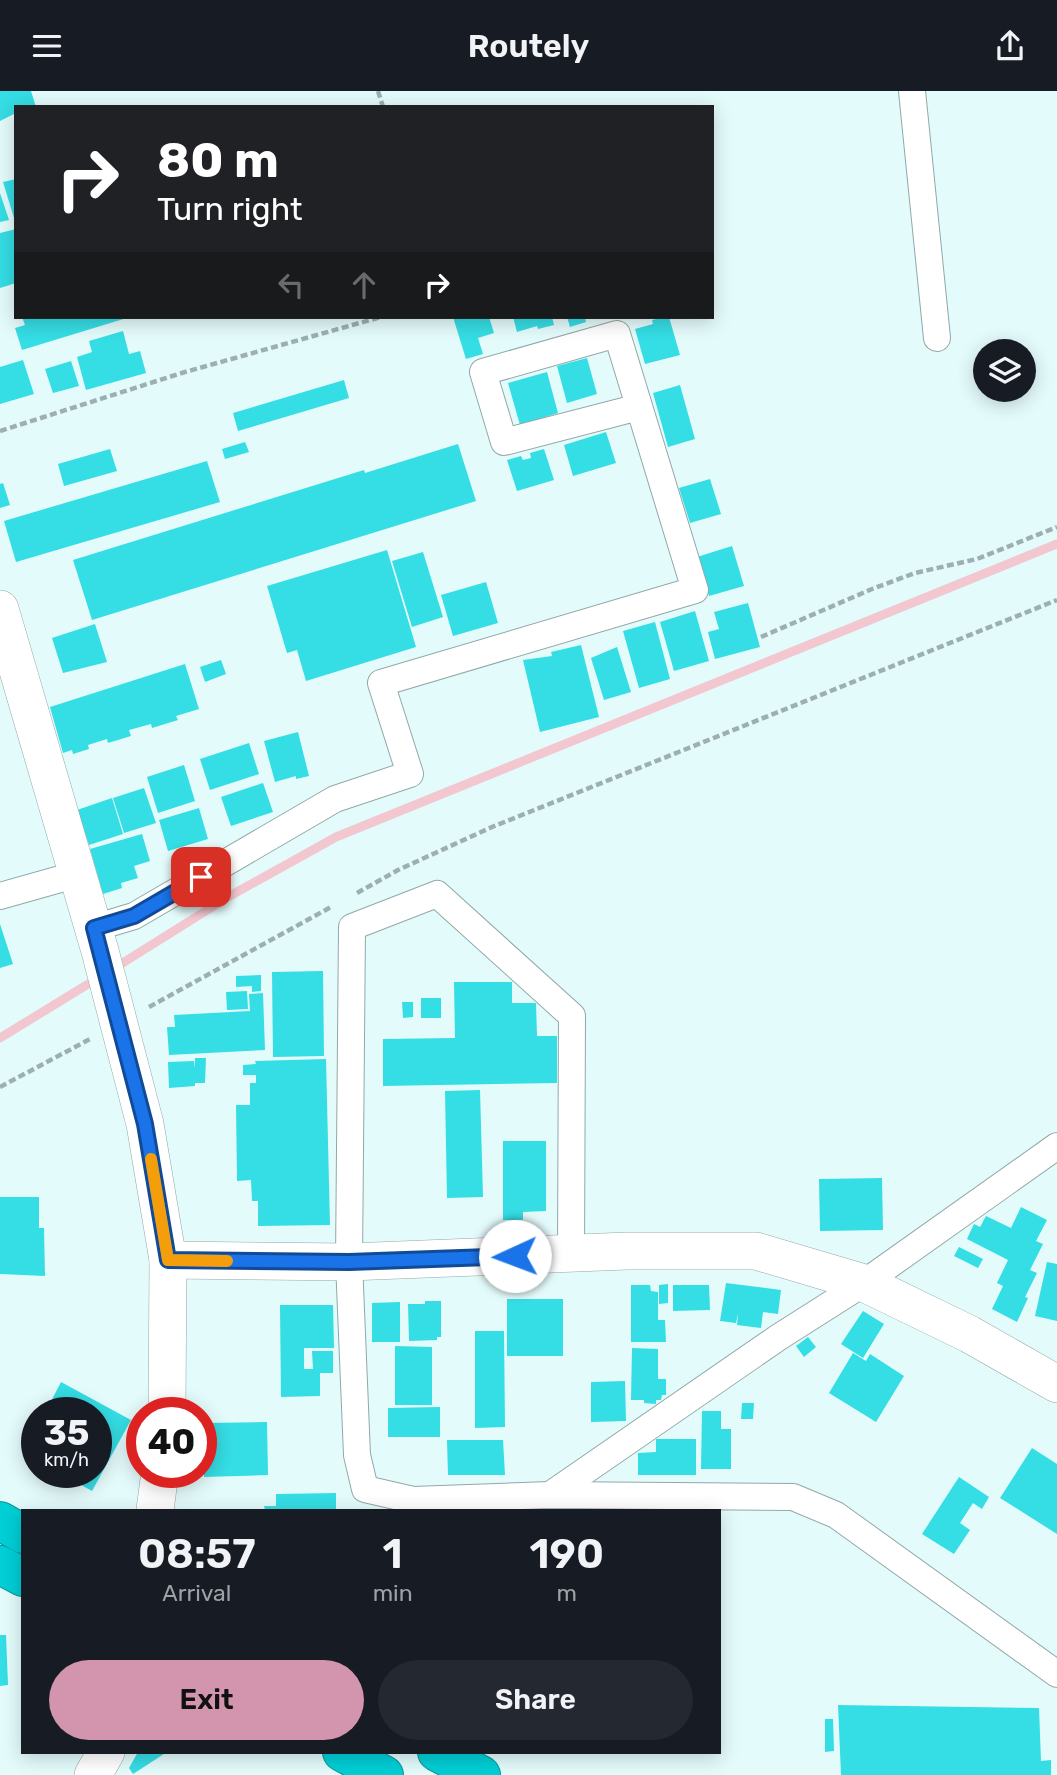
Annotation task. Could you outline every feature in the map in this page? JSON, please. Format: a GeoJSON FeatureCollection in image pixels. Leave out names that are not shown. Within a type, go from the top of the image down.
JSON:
{"type":"FeatureCollection","features":[{"type":"Feature","properties":{"kind":"highway"},"geometry":{"type":"LineString","coordinates":[[0,1521],[21,1533]]}},
{"type":"Feature","properties":{"kind":"highway"},"geometry":{"type":"LineString","coordinates":[[0,1565],[21,1576]]}},
{"type":"Feature","properties":{"kind":"highway"},"geometry":{"type":"LineString","coordinates":[[346,1754],[384,1775]]}},
{"type":"Feature","properties":{"kind":"highway"},"geometry":{"type":"LineString","coordinates":[[441,1754],[481,1775]]}},
{"type":"Feature","properties":{"kind":"street"},"geometry":{"type":"LineString","coordinates":[[912,91],[937,338]]}},
{"type":"Feature","properties":{"kind":"street"},"geometry":{"type":"LineString","coordinates":[[101,954],[134,916],[335,799],[410,774],[381,683],[695,590],[617,334],[483,372],[504,442],[639,407]]}},
{"type":"Feature","properties":{"kind":"street"},"geometry":{"type":"LineString","coordinates":[[0,609],[101,954],[145,1124],[168,1260],[167,1397]]}},
{"type":"Feature","properties":{"kind":"street"},"geometry":{"type":"LineString","coordinates":[[0,896],[78,874]]}},
{"type":"Feature","properties":{"kind":"street"},"geometry":{"type":"LineString","coordinates":[[571,1254],[572,1016],[437,894],[352,927],[349,1262],[357,1455],[365,1489],[413,1500],[550,1495],[793,1496],[836,1515],[1057,1674]]}},
{"type":"Feature","properties":{"kind":"street"},"geometry":{"type":"LineString","coordinates":[[550,1495],[779,1337],[864,1283],[1057,1146]]}},
{"type":"Feature","properties":{"kind":"street"},"geometry":{"type":"LineString","coordinates":[[168,1260],[349,1262],[756,1251],[864,1283],[970,1334],[1057,1384]]}},
{"type":"Feature","properties":{"kind":"street"},"geometry":{"type":"LineString","coordinates":[[155,1509],[158,1488]]}},
{"type":"Feature","properties":{"kind":"street"},"geometry":{"type":"LineString","coordinates":[[93,1775],[105,1754]]}},
{"type":"Feature","properties":{"kind":"path"},"geometry":{"type":"LineString","coordinates":[[0,431],[185,372],[374,319]]}},
{"type":"Feature","properties":{"kind":"path"},"geometry":{"type":"LineString","coordinates":[[761,637],[915,573],[977,559],[1057,527]]}},
{"type":"Feature","properties":{"kind":"path"},"geometry":{"type":"LineString","coordinates":[[349,897],[398,870],[492,827],[1057,600]]}},
{"type":"Feature","properties":{"kind":"path"},"geometry":{"type":"LineString","coordinates":[[0,1087],[337,904]]}},
{"type":"Feature","properties":{"kind":"building"},"geometry":{"type":"Polygon","coordinates":[[[0,91],[31,91],[35,105],[14,105],[14,114],[0,121],[0,91]]]}},
{"type":"Feature","properties":{"kind":"building"},"geometry":{"type":"Polygon","coordinates":[[[14,179],[14,218],[3,182],[14,179]]]}},
{"type":"Feature","properties":{"kind":"building"},"geometry":{"type":"Polygon","coordinates":[[[0,193],[9,220],[0,222],[0,193]]]}},
{"type":"Feature","properties":{"kind":"building"},"geometry":{"type":"Polygon","coordinates":[[[14,230],[14,284],[0,288],[0,233],[14,230]]]}},
{"type":"Feature","properties":{"kind":"building"},"geometry":{"type":"Polygon","coordinates":[[[23,319],[123,319],[22,350],[15,328],[25,325],[23,319]]]}},
{"type":"Feature","properties":{"kind":"building"},"geometry":{"type":"Polygon","coordinates":[[[454,319],[490,319],[494,333],[478,338],[483,354],[466,359],[454,319]]]}},
{"type":"Feature","properties":{"kind":"building"},"geometry":{"type":"Polygon","coordinates":[[[514,319],[552,319],[554,325],[538,329],[537,326],[517,332],[514,319]]]}},
{"type":"Feature","properties":{"kind":"building"},"geometry":{"type":"Polygon","coordinates":[[[568,319],[585,319],[586,322],[570,327],[568,319]]]}},
{"type":"Feature","properties":{"kind":"building"},"geometry":{"type":"Polygon","coordinates":[[[670,319],[680,355],[645,364],[635,329],[653,324],[652,320],[670,319]]]}},
{"type":"Feature","properties":{"kind":"building"},"geometry":{"type":"Polygon","coordinates":[[[123,331],[129,354],[140,351],[146,373],[86,390],[77,357],[92,352],[89,341],[123,331]]]}},
{"type":"Feature","properties":{"kind":"building"},"geometry":{"type":"Polygon","coordinates":[[[587,358],[597,394],[567,403],[557,366],[587,358]]]}},
{"type":"Feature","properties":{"kind":"building"},"geometry":{"type":"Polygon","coordinates":[[[23,360],[34,394],[0,404],[0,367],[23,360]]]}},
{"type":"Feature","properties":{"kind":"building"},"geometry":{"type":"Polygon","coordinates":[[[71,361],[79,386],[53,393],[45,369],[71,361]]]}},
{"type":"Feature","properties":{"kind":"building"},"geometry":{"type":"Polygon","coordinates":[[[547,372],[558,413],[520,425],[508,383],[547,372]]]}},
{"type":"Feature","properties":{"kind":"building"},"geometry":{"type":"Polygon","coordinates":[[[344,380],[349,398],[238,431],[233,413],[344,380]]]}},
{"type":"Feature","properties":{"kind":"building"},"geometry":{"type":"Polygon","coordinates":[[[680,385],[695,439],[668,447],[653,393],[680,385]]]}},
{"type":"Feature","properties":{"kind":"building"},"geometry":{"type":"Polygon","coordinates":[[[606,432],[616,463],[573,476],[564,445],[606,432]]]}},
{"type":"Feature","properties":{"kind":"building"},"geometry":{"type":"Polygon","coordinates":[[[245,442],[249,452],[225,459],[222,449],[245,442]]]}},
{"type":"Feature","properties":{"kind":"building"},"geometry":{"type":"Polygon","coordinates":[[[458,444],[476,501],[92,620],[73,560],[364,470],[365,473],[458,444]]]}},
{"type":"Feature","properties":{"kind":"building"},"geometry":{"type":"Polygon","coordinates":[[[110,449],[117,471],[64,486],[58,464],[110,449]]]}},
{"type":"Feature","properties":{"kind":"building"},"geometry":{"type":"Polygon","coordinates":[[[544,449],[554,480],[517,491],[507,460],[521,456],[523,460],[531,458],[530,453],[544,449]]]}},
{"type":"Feature","properties":{"kind":"building"},"geometry":{"type":"Polygon","coordinates":[[[207,461],[220,502],[16,562],[4,521],[207,461]]]}},
{"type":"Feature","properties":{"kind":"building"},"geometry":{"type":"Polygon","coordinates":[[[710,479],[721,514],[690,523],[679,488],[710,479]]]}},
{"type":"Feature","properties":{"kind":"building"},"geometry":{"type":"Polygon","coordinates":[[[3,483],[10,505],[0,508],[0,484],[3,483]]]}},
{"type":"Feature","properties":{"kind":"building"},"geometry":{"type":"Polygon","coordinates":[[[732,546],[744,586],[709,596],[697,557],[732,546]]]}},
{"type":"Feature","properties":{"kind":"building"},"geometry":{"type":"Polygon","coordinates":[[[387,550],[416,647],[306,681],[297,650],[287,653],[267,586],[387,550]]]}},
{"type":"Feature","properties":{"kind":"building"},"geometry":{"type":"Polygon","coordinates":[[[423,552],[443,617],[412,627],[392,561],[423,552]]]}},
{"type":"Feature","properties":{"kind":"building"},"geometry":{"type":"Polygon","coordinates":[[[486,582],[498,623],[453,636],[441,595],[486,582]]]}},
{"type":"Feature","properties":{"kind":"building"},"geometry":{"type":"Polygon","coordinates":[[[748,603],[760,647],[715,659],[708,632],[719,629],[714,612],[748,603]]]}},
{"type":"Feature","properties":{"kind":"building"},"geometry":{"type":"Polygon","coordinates":[[[695,611],[709,661],[674,671],[660,622],[695,611]]]}},
{"type":"Feature","properties":{"kind":"building"},"geometry":{"type":"Polygon","coordinates":[[[655,622],[670,679],[639,688],[623,631],[655,622]]]}},
{"type":"Feature","properties":{"kind":"building"},"geometry":{"type":"Polygon","coordinates":[[[95,624],[107,662],[63,673],[52,638],[95,624]]]}},
{"type":"Feature","properties":{"kind":"building"},"geometry":{"type":"Polygon","coordinates":[[[581,645],[599,717],[540,732],[523,660],[552,656],[551,652],[581,645]]]}},
{"type":"Feature","properties":{"kind":"building"},"geometry":{"type":"Polygon","coordinates":[[[617,647],[631,692],[604,700],[591,658],[617,647]]]}},
{"type":"Feature","properties":{"kind":"building"},"geometry":{"type":"Polygon","coordinates":[[[221,660],[226,674],[205,682],[200,667],[221,660]]]}},
{"type":"Feature","properties":{"kind":"building"},"geometry":{"type":"Polygon","coordinates":[[[185,664],[199,709],[176,716],[178,720],[152,728],[151,724],[129,730],[131,736],[108,743],[107,739],[88,745],[89,749],[73,754],[72,750],[63,753],[50,707],[185,664]]]}},
{"type":"Feature","properties":{"kind":"building"},"geometry":{"type":"Polygon","coordinates":[[[298,732],[309,776],[296,779],[296,776],[275,782],[264,741],[298,732]]]}},
{"type":"Feature","properties":{"kind":"building"},"geometry":{"type":"Polygon","coordinates":[[[249,743],[259,774],[210,790],[200,759],[249,743]]]}},
{"type":"Feature","properties":{"kind":"building"},"geometry":{"type":"Polygon","coordinates":[[[184,765],[195,801],[158,813],[147,777],[184,765]]]}},
{"type":"Feature","properties":{"kind":"building"},"geometry":{"type":"Polygon","coordinates":[[[263,783],[273,812],[231,826],[221,797],[263,783]]]}},
{"type":"Feature","properties":{"kind":"building"},"geometry":{"type":"Polygon","coordinates":[[[144,788],[156,823],[124,833],[113,798],[144,788]]]}},
{"type":"Feature","properties":{"kind":"building"},"geometry":{"type":"Polygon","coordinates":[[[112,798],[123,834],[89,845],[77,810],[112,798]]]}},
{"type":"Feature","properties":{"kind":"building"},"geometry":{"type":"Polygon","coordinates":[[[199,808],[208,839],[168,851],[159,820],[199,808]]]}},
{"type":"Feature","properties":{"kind":"building"},"geometry":{"type":"Polygon","coordinates":[[[142,834],[150,861],[134,866],[138,878],[121,883],[122,888],[103,894],[90,849],[142,834]]]}},
{"type":"Feature","properties":{"kind":"building"},"geometry":{"type":"Polygon","coordinates":[[[0,924],[13,964],[0,968],[0,924]]]}},
{"type":"Feature","properties":{"kind":"building"},"geometry":{"type":"Polygon","coordinates":[[[323,971],[324,1056],[273,1057],[272,972],[323,971]]]}},
{"type":"Feature","properties":{"kind":"building"},"geometry":{"type":"Polygon","coordinates":[[[261,975],[261,991],[252,992],[252,986],[236,987],[236,976],[261,975]]]}},
{"type":"Feature","properties":{"kind":"building"},"geometry":{"type":"Polygon","coordinates":[[[454,982],[512,982],[512,1003],[536,1003],[537,1036],[557,1036],[557,1083],[383,1086],[383,1039],[455,1038],[454,982]]]}},
{"type":"Feature","properties":{"kind":"building"},"geometry":{"type":"Polygon","coordinates":[[[247,991],[248,1009],[227,1010],[226,992],[247,991]]]}},
{"type":"Feature","properties":{"kind":"building"},"geometry":{"type":"Polygon","coordinates":[[[263,993],[265,1050],[169,1055],[167,1027],[175,1027],[174,1015],[250,1011],[249,994],[263,993]]]}},
{"type":"Feature","properties":{"kind":"building"},"geometry":{"type":"Polygon","coordinates":[[[421,998],[441,998],[441,1018],[421,1018],[421,998]]]}},
{"type":"Feature","properties":{"kind":"building"},"geometry":{"type":"Polygon","coordinates":[[[402,1002],[413,1002],[413,1017],[403,1018],[402,1002]]]}},
{"type":"Feature","properties":{"kind":"building"},"geometry":{"type":"Polygon","coordinates":[[[195,1058],[206,1058],[205,1083],[169,1088],[168,1062],[194,1061],[195,1068],[195,1058]]]}},
{"type":"Feature","properties":{"kind":"building"},"geometry":{"type":"Polygon","coordinates":[[[326,1059],[330,1225],[258,1226],[258,1201],[252,1201],[251,1180],[237,1181],[236,1105],[250,1105],[250,1083],[256,1083],[256,1075],[243,1075],[243,1065],[256,1064],[255,1061],[326,1059]]]}},
{"type":"Feature","properties":{"kind":"building"},"geometry":{"type":"Polygon","coordinates":[[[480,1090],[483,1197],[447,1198],[445,1091],[480,1090]]]}},
{"type":"Feature","properties":{"kind":"building"},"geometry":{"type":"Polygon","coordinates":[[[503,1141],[546,1141],[546,1211],[523,1212],[523,1220],[503,1220],[503,1141]]]}},
{"type":"Feature","properties":{"kind":"building"},"geometry":{"type":"Polygon","coordinates":[[[882,1178],[883,1230],[820,1231],[819,1179],[882,1178]]]}},
{"type":"Feature","properties":{"kind":"building"},"geometry":{"type":"Polygon","coordinates":[[[0,1197],[39,1197],[39,1228],[44,1228],[45,1276],[0,1274],[0,1197]]]}},
{"type":"Feature","properties":{"kind":"building"},"geometry":{"type":"Polygon","coordinates":[[[1021,1207],[1047,1220],[1036,1241],[1043,1244],[1030,1270],[1037,1273],[1017,1322],[992,1309],[1003,1286],[997,1283],[1008,1260],[967,1239],[974,1224],[980,1227],[986,1216],[1011,1228],[1021,1207]]]}},
{"type":"Feature","properties":{"kind":"building"},"geometry":{"type":"Polygon","coordinates":[[[959,1247],[983,1259],[978,1268],[954,1256],[959,1247]]]}},
{"type":"Feature","properties":{"kind":"building"},"geometry":{"type":"Polygon","coordinates":[[[1047,1262],[1057,1264],[1057,1321],[1035,1316],[1047,1262]]]}},
{"type":"Feature","properties":{"kind":"building"},"geometry":{"type":"Polygon","coordinates":[[[726,1283],[781,1290],[778,1314],[763,1312],[761,1328],[737,1325],[738,1313],[736,1323],[720,1321],[726,1283]]]}},
{"type":"Feature","properties":{"kind":"building"},"geometry":{"type":"Polygon","coordinates":[[[668,1284],[668,1303],[659,1304],[659,1285],[668,1284]]]}},
{"type":"Feature","properties":{"kind":"building"},"geometry":{"type":"Polygon","coordinates":[[[631,1285],[650,1285],[651,1291],[658,1292],[658,1320],[665,1320],[666,1342],[631,1342],[631,1285]]]}},
{"type":"Feature","properties":{"kind":"building"},"geometry":{"type":"Polygon","coordinates":[[[673,1285],[709,1285],[710,1310],[673,1311],[673,1285]]]}},
{"type":"Feature","properties":{"kind":"building"},"geometry":{"type":"Polygon","coordinates":[[[507,1299],[563,1299],[563,1356],[507,1356],[507,1299]]]}},
{"type":"Feature","properties":{"kind":"building"},"geometry":{"type":"Polygon","coordinates":[[[425,1301],[441,1301],[441,1337],[437,1337],[437,1340],[409,1341],[408,1304],[425,1304],[425,1301]]]}},
{"type":"Feature","properties":{"kind":"building"},"geometry":{"type":"Polygon","coordinates":[[[400,1302],[400,1342],[372,1342],[372,1303],[400,1302]]]}},
{"type":"Feature","properties":{"kind":"building"},"geometry":{"type":"Polygon","coordinates":[[[280,1305],[333,1305],[334,1348],[304,1348],[304,1369],[313,1369],[312,1351],[333,1351],[333,1373],[320,1373],[320,1396],[281,1397],[280,1305]]]}},
{"type":"Feature","properties":{"kind":"building"},"geometry":{"type":"Polygon","coordinates":[[[863,1311],[884,1324],[863,1358],[841,1344],[863,1311]]]}},
{"type":"Feature","properties":{"kind":"building"},"geometry":{"type":"Polygon","coordinates":[[[475,1331],[504,1331],[505,1427],[475,1428],[475,1331]]]}},
{"type":"Feature","properties":{"kind":"building"},"geometry":{"type":"Polygon","coordinates":[[[808,1337],[816,1347],[804,1357],[796,1346],[808,1337]]]}},
{"type":"Feature","properties":{"kind":"building"},"geometry":{"type":"Polygon","coordinates":[[[395,1346],[432,1347],[432,1405],[395,1405],[395,1346]]]}},
{"type":"Feature","properties":{"kind":"building"},"geometry":{"type":"Polygon","coordinates":[[[632,1348],[658,1349],[658,1379],[666,1379],[666,1395],[662,1395],[661,1400],[656,1400],[656,1404],[631,1400],[632,1348]]]}},
{"type":"Feature","properties":{"kind":"building"},"geometry":{"type":"Polygon","coordinates":[[[853,1353],[866,1361],[870,1354],[904,1376],[876,1422],[829,1393],[853,1353]]]}},
{"type":"Feature","properties":{"kind":"building"},"geometry":{"type":"Polygon","coordinates":[[[625,1381],[626,1421],[591,1422],[591,1382],[625,1381]]]}},
{"type":"Feature","properties":{"kind":"building"},"geometry":{"type":"Polygon","coordinates":[[[61,1382],[89,1397],[53,1397],[61,1382]]]}},
{"type":"Feature","properties":{"kind":"building"},"geometry":{"type":"Polygon","coordinates":[[[742,1403],[754,1403],[753,1419],[741,1419],[742,1403]]]}},
{"type":"Feature","properties":{"kind":"building"},"geometry":{"type":"Polygon","coordinates":[[[440,1407],[440,1437],[388,1437],[388,1408],[440,1407]]]}},
{"type":"Feature","properties":{"kind":"building"},"geometry":{"type":"Polygon","coordinates":[[[112,1410],[126,1417],[126,1429],[112,1455],[112,1410]]]}},
{"type":"Feature","properties":{"kind":"building"},"geometry":{"type":"Polygon","coordinates":[[[702,1411],[721,1411],[721,1429],[731,1429],[731,1469],[701,1469],[702,1411]]]}},
{"type":"Feature","properties":{"kind":"building"},"geometry":{"type":"Polygon","coordinates":[[[267,1422],[268,1475],[217,1477],[217,1423],[267,1422]]]}},
{"type":"Feature","properties":{"kind":"building"},"geometry":{"type":"Polygon","coordinates":[[[656,1439],[696,1439],[696,1475],[638,1475],[638,1453],[656,1452],[656,1439]]]}},
{"type":"Feature","properties":{"kind":"building"},"geometry":{"type":"Polygon","coordinates":[[[447,1440],[503,1440],[505,1475],[448,1475],[447,1440]]]}},
{"type":"Feature","properties":{"kind":"building"},"geometry":{"type":"Polygon","coordinates":[[[1032,1448],[1057,1464],[1057,1534],[1000,1498],[1032,1448]]]}},
{"type":"Feature","properties":{"kind":"building"},"geometry":{"type":"Polygon","coordinates":[[[959,1477],[989,1497],[982,1509],[973,1503],[960,1523],[970,1530],[954,1554],[922,1534],[959,1477]]]}},
{"type":"Feature","properties":{"kind":"building"},"geometry":{"type":"Polygon","coordinates":[[[336,1493],[336,1509],[265,1509],[264,1506],[276,1506],[276,1494],[336,1493]]]}},
{"type":"Feature","properties":{"kind":"building"},"geometry":{"type":"Polygon","coordinates":[[[0,1635],[6,1635],[8,1685],[0,1686],[0,1635]]]}},
{"type":"Feature","properties":{"kind":"building"},"geometry":{"type":"Polygon","coordinates":[[[838,1705],[1039,1708],[1041,1761],[1051,1760],[1051,1775],[841,1775],[838,1705]]]}},
{"type":"Feature","properties":{"kind":"building"},"geometry":{"type":"Polygon","coordinates":[[[825,1719],[833,1719],[834,1751],[825,1752],[825,1719]]]}},
{"type":"Feature","properties":{"kind":"building"},"geometry":{"type":"Polygon","coordinates":[[[137,1754],[164,1754],[133,1774],[129,1768],[137,1754]]]}},
{"type":"Feature","properties":{"kind":"waterway"},"geometry":{"type":"LineString","coordinates":[[113,969],[228,897],[336,837],[1057,544]]}},
{"type":"Feature","properties":{"kind":"waterway"},"geometry":{"type":"LineString","coordinates":[[0,1038],[98,978]]}},
{"type":"Feature","properties":{"kind":"slow traffic"},"geometry":{"type":"LineString","coordinates":[[151,1159],[168,1260],[227,1261]]}},
{"type":"Feature","properties":{"kind":"route"},"geometry":{"type":"LineString","coordinates":[[201,877],[134,916],[94,928],[145,1124],[168,1260],[349,1262],[515,1256]]}}]}
